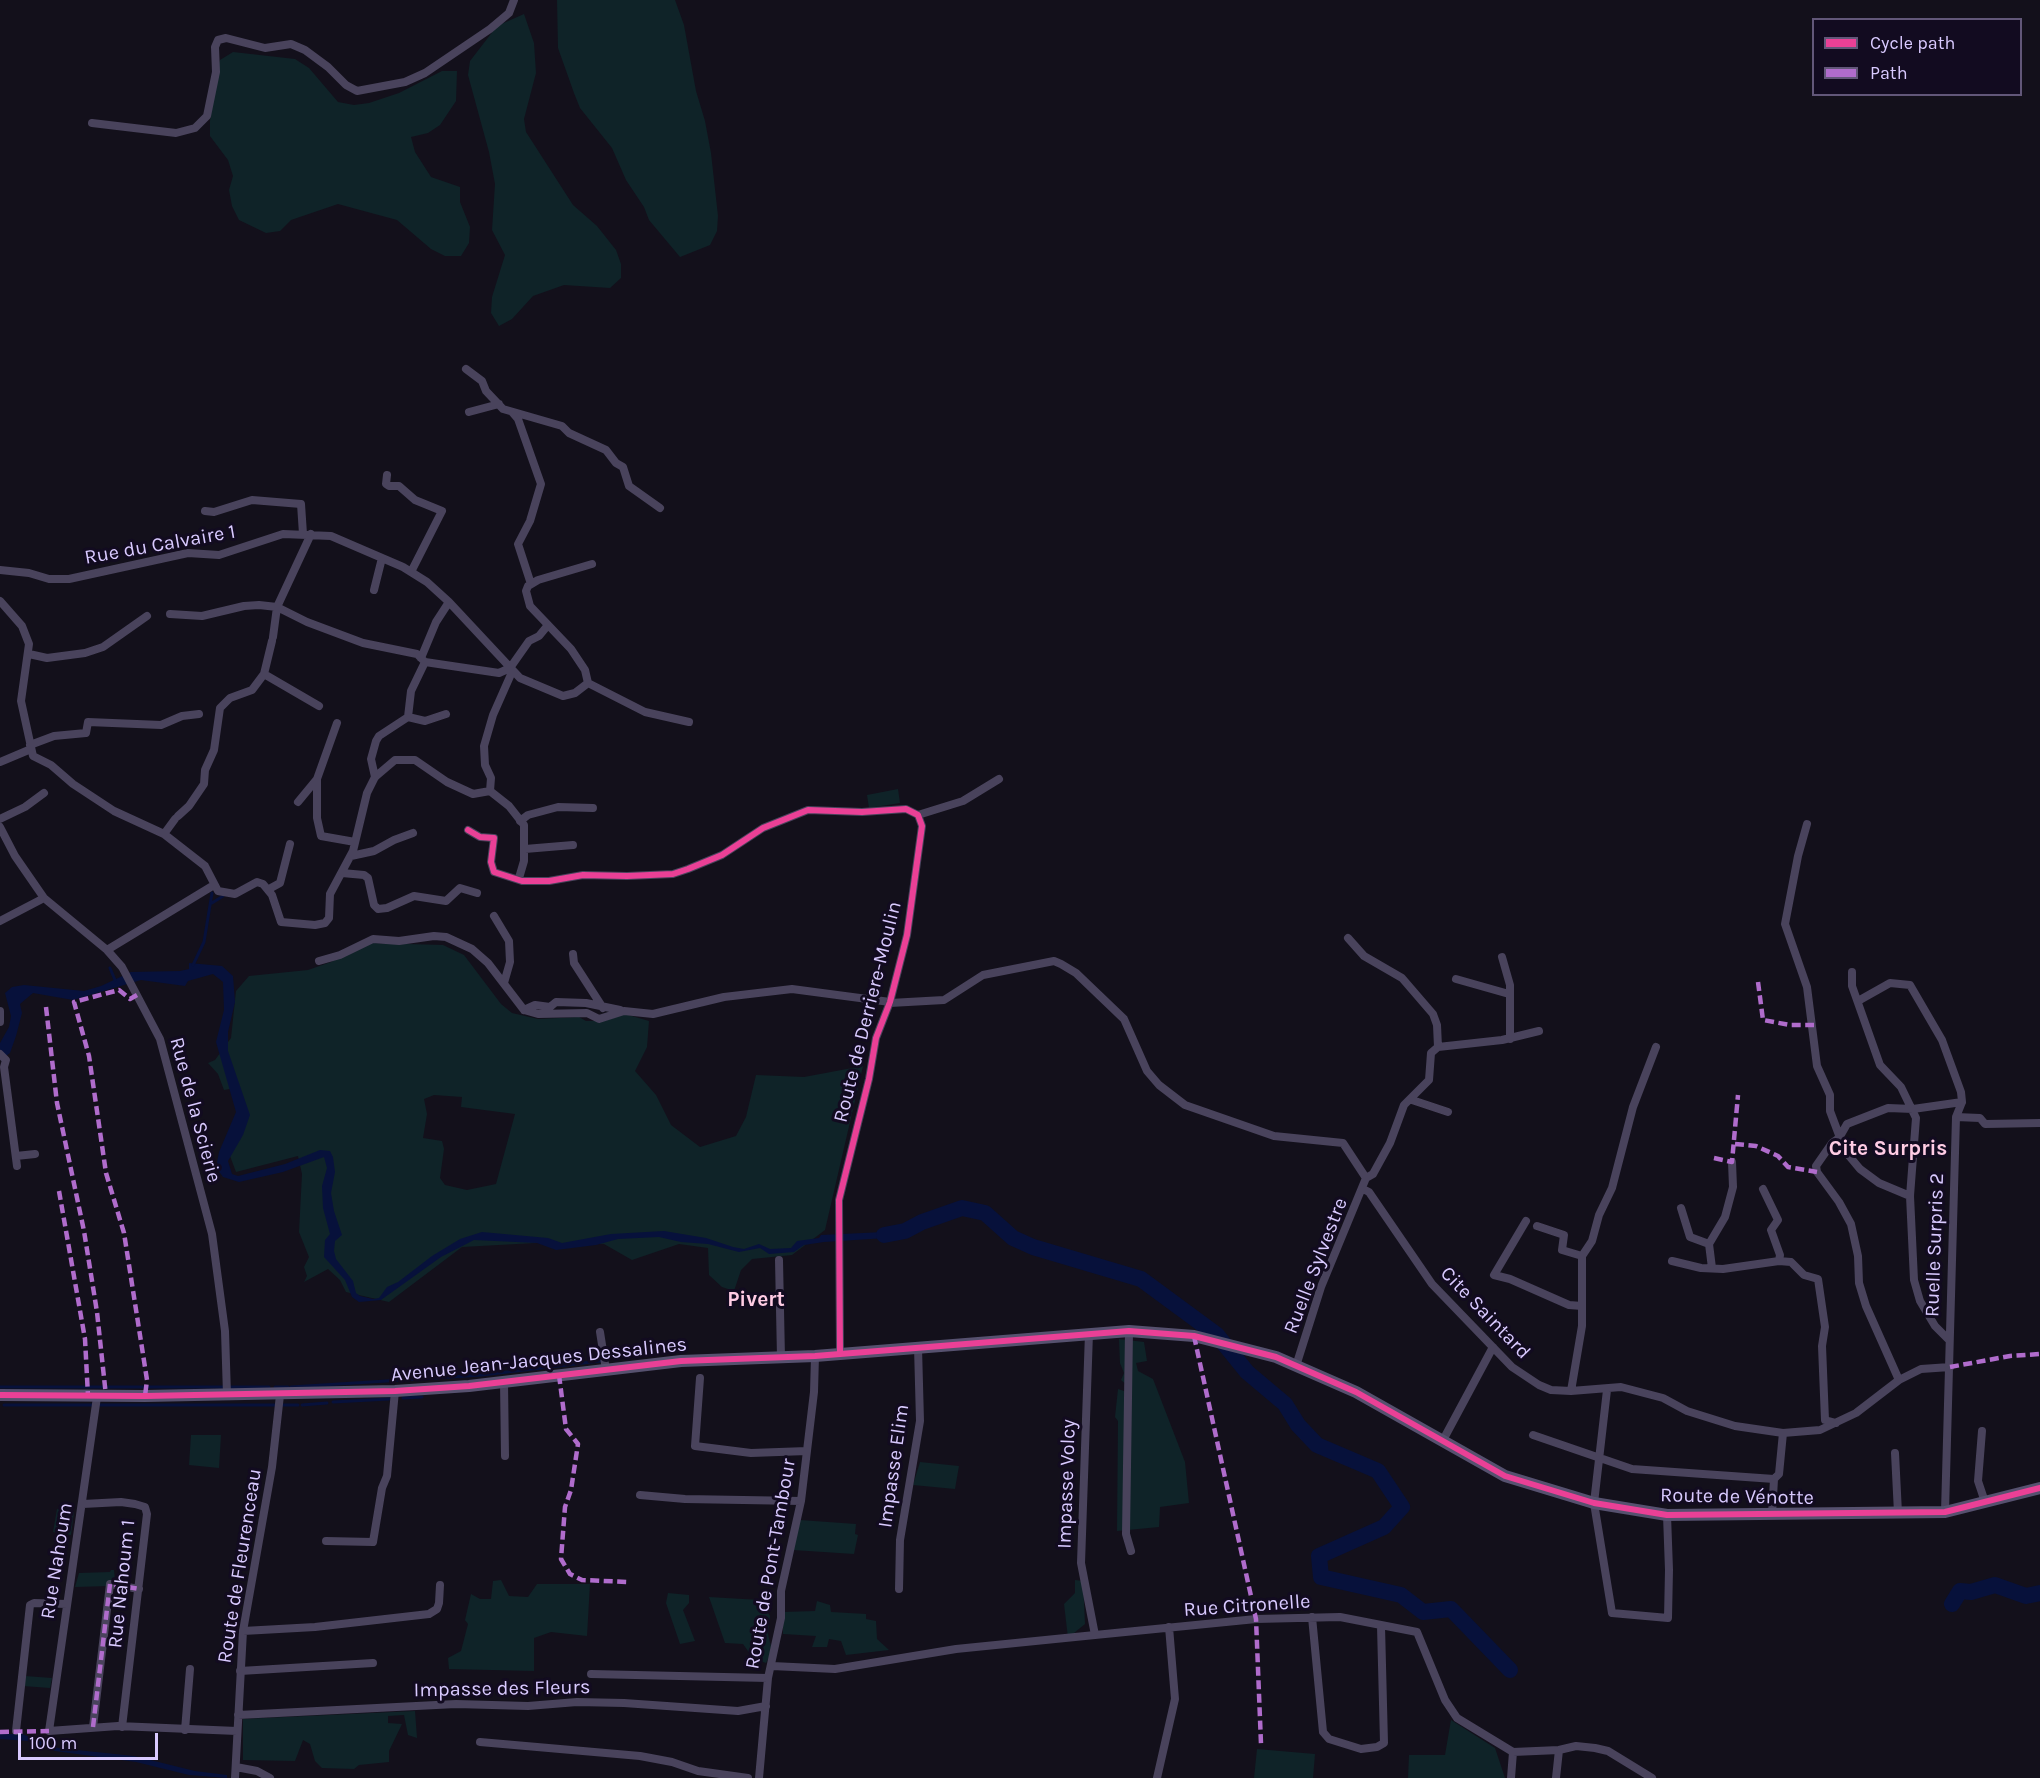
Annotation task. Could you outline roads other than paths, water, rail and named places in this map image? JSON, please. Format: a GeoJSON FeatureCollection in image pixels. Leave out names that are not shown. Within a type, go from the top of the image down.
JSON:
{"type":"FeatureCollection","features":[{"type":"Feature","properties":{"kind":"street"},"geometry":{"type":"LineString","coordinates":[[92,123],[176,133],[195,128],[207,116],[216,72],[215,47],[218,40],[226,38],[265,48],[291,44],[305,50],[328,67],[346,85],[357,91],[405,82],[425,73],[490,28],[508,13],[514,0]]}},
{"type":"Feature","properties":{"kind":"street"},"geometry":{"type":"LineString","coordinates":[[466,369],[477,375],[486,391],[518,419],[541,484],[530,521],[518,544],[531,584]]}},
{"type":"Feature","properties":{"kind":"street"},"geometry":{"type":"LineString","coordinates":[[470,412],[499,404]]}},
{"type":"Feature","properties":{"kind":"street"},"geometry":{"type":"LineString","coordinates":[[511,412],[562,426],[569,434],[599,445],[623,467],[629,486],[660,508]]}},
{"type":"Feature","properties":{"kind":"street"},"geometry":{"type":"LineString","coordinates":[[387,475],[386,484],[389,486],[399,486],[415,500],[442,511],[411,572]]}},
{"type":"Feature","properties":{"kind":"street"},"geometry":{"type":"LineString","coordinates":[[164,834],[176,817],[189,806],[204,784],[205,771],[214,750],[219,708],[230,698],[249,693],[264,674],[277,607],[307,534],[301,504],[252,500],[214,512],[205,511]]}},
{"type":"Feature","properties":{"kind":"street","name":"Rue du Calvaire 1"},"geometry":{"type":"LineString","coordinates":[[0,570],[29,573],[49,579],[69,579],[188,553],[219,555],[254,544],[273,535],[331,536],[411,572],[449,602],[511,670],[563,696],[575,693],[588,683]]}},
{"type":"Feature","properties":{"kind":"street"},"geometry":{"type":"LineString","coordinates":[[374,590],[382,558]]}},
{"type":"Feature","properties":{"kind":"street"},"geometry":{"type":"LineString","coordinates":[[592,564],[531,584],[526,591],[526,599],[571,649],[585,670],[588,683],[645,712],[689,722]]}},
{"type":"Feature","properties":{"kind":"street"},"geometry":{"type":"LineString","coordinates":[[0,601],[27,634],[29,654],[22,680],[21,700],[33,756],[51,765],[89,795],[114,811],[164,834],[205,867],[218,891],[235,894],[257,882],[269,890],[281,922],[322,925],[329,918],[330,894],[351,856],[367,793],[375,777],[395,760],[410,759],[447,782],[473,794],[490,791],[509,806],[524,825],[525,849],[519,878]]}},
{"type":"Feature","properties":{"kind":"street"},"geometry":{"type":"LineString","coordinates":[[408,717],[411,691],[436,622],[449,602]]}},
{"type":"Feature","properties":{"kind":"street"},"geometry":{"type":"LineString","coordinates":[[170,614],[202,616],[244,606],[277,607],[307,622],[363,643],[417,654],[423,660],[499,673],[511,670]]}},
{"type":"Feature","properties":{"kind":"street"},"geometry":{"type":"LineString","coordinates":[[29,654],[47,658],[85,653],[103,647],[147,616]]}},
{"type":"Feature","properties":{"kind":"street"},"geometry":{"type":"LineString","coordinates":[[490,791],[491,777],[485,765],[484,746],[493,715],[511,670],[529,641],[539,636],[548,625]]}},
{"type":"Feature","properties":{"kind":"street"},"geometry":{"type":"LineString","coordinates":[[264,674],[319,706]]}},
{"type":"Feature","properties":{"kind":"street"},"geometry":{"type":"LineString","coordinates":[[0,762],[54,736],[86,733],[88,722],[161,725],[182,716],[199,714]]}},
{"type":"Feature","properties":{"kind":"street"},"geometry":{"type":"LineString","coordinates":[[375,777],[371,759],[379,736],[408,717],[425,721],[446,714]]}},
{"type":"Feature","properties":{"kind":"street"},"geometry":{"type":"LineString","coordinates":[[337,723],[317,779],[317,818],[321,836],[355,842]]}},
{"type":"Feature","properties":{"kind":"street"},"geometry":{"type":"LineString","coordinates":[[298,802],[317,779]]}},
{"type":"Feature","properties":{"kind":"street"},"geometry":{"type":"LineString","coordinates":[[468,830],[480,837],[494,838],[491,862],[494,872],[509,878],[549,881],[597,874],[611,876],[673,874],[722,855],[763,828],[808,810],[862,812],[906,808],[918,815],[963,801],[999,779]]}},
{"type":"Feature","properties":{"kind":"street"},"geometry":{"type":"LineString","coordinates":[[0,819],[25,807],[44,793]]}},
{"type":"Feature","properties":{"kind":"street"},"geometry":{"type":"LineString","coordinates":[[520,821],[543,810],[569,807],[593,808]]}},
{"type":"Feature","properties":{"kind":"street","name":"Route de Derriere-Moulin"},"geometry":{"type":"LineString","coordinates":[[840,1354],[840,1254],[837,1219],[839,1200],[869,1078],[876,1038],[890,1003],[912,912],[922,826],[918,815]]}},
{"type":"Feature","properties":{"kind":"street"},"geometry":{"type":"LineString","coordinates":[[1807,824],[1798,856],[1785,924],[1808,987],[1817,1066],[1830,1095],[1830,1111],[1845,1151],[1860,1169],[1879,1183],[1910,1196]]}},
{"type":"Feature","properties":{"kind":"street","name":"Rue de la Scierie"},"geometry":{"type":"LineString","coordinates":[[0,827],[15,856],[44,898],[106,950],[122,968],[162,1046],[210,1228],[225,1331],[227,1390]]}},
{"type":"Feature","properties":{"kind":"street"},"geometry":{"type":"LineString","coordinates":[[351,856],[374,851],[413,833]]}},
{"type":"Feature","properties":{"kind":"street"},"geometry":{"type":"LineString","coordinates":[[269,890],[280,883],[290,844]]}},
{"type":"Feature","properties":{"kind":"street"},"geometry":{"type":"LineString","coordinates":[[525,849],[573,845]]}},
{"type":"Feature","properties":{"kind":"street"},"geometry":{"type":"LineString","coordinates":[[342,873],[364,875],[368,878],[374,905],[378,909],[387,908],[414,896],[446,901],[460,888],[477,893]]}},
{"type":"Feature","properties":{"kind":"street"},"geometry":{"type":"LineString","coordinates":[[106,950],[213,885]]}},
{"type":"Feature","properties":{"kind":"street"},"geometry":{"type":"LineString","coordinates":[[0,921],[44,898]]}},
{"type":"Feature","properties":{"kind":"street"},"geometry":{"type":"LineString","coordinates":[[494,916],[508,941],[510,962],[504,983]]}},
{"type":"Feature","properties":{"kind":"street"},"geometry":{"type":"LineString","coordinates":[[319,961],[340,955],[373,939],[399,941],[434,936],[446,937],[472,949],[488,963],[524,1010],[538,1014],[586,1013],[599,1020],[624,1011]]}},
{"type":"Feature","properties":{"kind":"street"},"geometry":{"type":"LineString","coordinates":[[1348,938],[1364,956],[1402,978],[1418,995],[1433,1014],[1437,1025],[1438,1047]]}},
{"type":"Feature","properties":{"kind":"street"},"geometry":{"type":"LineString","coordinates":[[573,954],[574,963],[595,998],[606,1010]]}},
{"type":"Feature","properties":{"kind":"street"},"geometry":{"type":"LineString","coordinates":[[1502,957],[1508,973],[1510,1039]]}},
{"type":"Feature","properties":{"kind":"street"},"geometry":{"type":"LineString","coordinates":[[524,1010],[535,1005],[546,1007],[556,1002],[586,1004],[606,1010],[653,1014],[724,997],[792,989],[890,1003],[944,1000],[983,975],[1054,961],[1076,973],[1124,1019],[1147,1071],[1185,1105],[1274,1136],[1343,1143],[1366,1178],[1373,1174],[1386,1150],[1404,1105],[1412,1100],[1414,1094],[1429,1080],[1431,1053],[1438,1047],[1510,1039],[1539,1031]]}},
{"type":"Feature","properties":{"kind":"street"},"geometry":{"type":"LineString","coordinates":[[1852,972],[1852,986],[1880,1065],[1901,1087],[1912,1109]]}},
{"type":"Feature","properties":{"kind":"street"},"geometry":{"type":"LineString","coordinates":[[1456,979],[1509,994]]}},
{"type":"Feature","properties":{"kind":"street"},"geometry":{"type":"LineString","coordinates":[[1858,1001],[1890,983],[1910,985],[1942,1040],[1962,1102],[1956,1117],[1980,1118],[1984,1124],[2040,1123]]}},
{"type":"Feature","properties":{"kind":"street"},"geometry":{"type":"LineString","coordinates":[[0,1011],[0,1022]]}},
{"type":"Feature","properties":{"kind":"street"},"geometry":{"type":"LineString","coordinates":[[1571,1391],[1582,1326],[1582,1256],[1592,1241],[1599,1215],[1612,1188],[1633,1107],[1656,1047]]}},
{"type":"Feature","properties":{"kind":"street"},"geometry":{"type":"LineString","coordinates":[[0,1054],[6,1060],[3,1066],[17,1167]]}},
{"type":"Feature","properties":{"kind":"street"},"geometry":{"type":"LineString","coordinates":[[1412,1100],[1448,1112]]}},
{"type":"Feature","properties":{"kind":"street"},"geometry":{"type":"LineString","coordinates":[[1899,1380],[1866,1306],[1859,1283],[1858,1256],[1851,1224],[1839,1202],[1817,1172],[1819,1159],[1839,1138],[1847,1124],[1888,1108],[1912,1109],[1962,1102]]}},
{"type":"Feature","properties":{"kind":"street","name":"Ruelle Surpris 2"},"geometry":{"type":"LineString","coordinates":[[1912,1109],[1916,1118],[1910,1196],[1914,1280],[1920,1301],[1935,1326],[1948,1339]]}},
{"type":"Feature","properties":{"kind":"street","name":"Ruelle Surpris 2"},"geometry":{"type":"LineString","coordinates":[[1945,1512],[1950,1367],[1948,1339],[1956,1117]]}},
{"type":"Feature","properties":{"kind":"street"},"geometry":{"type":"LineString","coordinates":[[16,1156],[34,1154]]}},
{"type":"Feature","properties":{"kind":"street"},"geometry":{"type":"LineString","coordinates":[[1712,1269],[1709,1244],[1725,1217],[1733,1187],[1732,1162]]}},
{"type":"Feature","properties":{"kind":"street","name":"Ruelle Sylvestre"},"geometry":{"type":"LineString","coordinates":[[1296,1365],[1321,1287],[1364,1190],[1366,1178]]}},
{"type":"Feature","properties":{"kind":"street"},"geometry":{"type":"LineString","coordinates":[[1763,1189],[1778,1220],[1771,1230],[1780,1256],[1779,1261]]}},
{"type":"Feature","properties":{"kind":"street","name":"Cite Saintard"},"geometry":{"type":"LineString","coordinates":[[1364,1190],[1369,1192],[1411,1251],[1425,1276],[1517,1371],[1551,1390],[1621,1388],[1663,1398],[1687,1411],[1735,1426],[1784,1433],[1820,1430],[1856,1413],[1899,1380],[1921,1368],[1950,1367]]}},
{"type":"Feature","properties":{"kind":"street"},"geometry":{"type":"LineString","coordinates":[[1681,1208],[1690,1237],[1709,1244]]}},
{"type":"Feature","properties":{"kind":"street"},"geometry":{"type":"LineString","coordinates":[[1526,1221],[1494,1275],[1510,1279],[1569,1305],[1582,1306]]}},
{"type":"Feature","properties":{"kind":"street"},"geometry":{"type":"LineString","coordinates":[[1537,1226],[1564,1235],[1562,1250],[1582,1256]]}},
{"type":"Feature","properties":{"kind":"street"},"geometry":{"type":"LineString","coordinates":[[779,1260],[781,1358]]}},
{"type":"Feature","properties":{"kind":"street"},"geometry":{"type":"LineString","coordinates":[[1672,1261],[1712,1269],[1779,1261],[1791,1262],[1804,1275],[1818,1279],[1825,1327],[1822,1346],[1825,1420],[1836,1423]]}},
{"type":"Feature","properties":{"kind":"street"},"geometry":{"type":"LineString","coordinates":[[1129,1330],[1126,1534],[1131,1551]]}},
{"type":"Feature","properties":{"kind":"street","name":"Avenue Jean-Jacques Dessalines"},"geometry":{"type":"LineString","coordinates":[[0,1395],[97,1403],[227,1390],[280,1402],[504,1382],[681,1361],[815,1356],[1129,1330],[1194,1336],[1276,1357]]}},
{"type":"Feature","properties":{"kind":"street"},"geometry":{"type":"LineString","coordinates":[[600,1332],[606,1370]]}},
{"type":"Feature","properties":{"kind":"street","name":"Impasse Volcy"},"geometry":{"type":"LineString","coordinates":[[1089,1334],[1081,1563],[1095,1635]]}},
{"type":"Feature","properties":{"kind":"street","name":"Impasse Elim"},"geometry":{"type":"LineString","coordinates":[[899,1589],[900,1540],[920,1421],[918,1347]]}},
{"type":"Feature","properties":{"kind":"street"},"geometry":{"type":"LineString","coordinates":[[1442,1442],[1493,1347]]}},
{"type":"Feature","properties":{"kind":"street","name":"Route de Pont-Tambour"},"geometry":{"type":"LineString","coordinates":[[759,1778],[768,1678],[781,1618],[781,1591],[801,1501],[814,1392],[815,1356]]}},
{"type":"Feature","properties":{"kind":"street","name":"Route de Vénotte"},"geometry":{"type":"LineString","coordinates":[[1276,1357],[1356,1392],[1442,1442],[1523,1483],[1594,1503],[1667,1515],[1945,1512],[2040,1488]]}},
{"type":"Feature","properties":{"kind":"street"},"geometry":{"type":"LineString","coordinates":[[700,1378],[695,1446],[752,1453],[807,1451]]}},
{"type":"Feature","properties":{"kind":"street"},"geometry":{"type":"LineString","coordinates":[[504,1382],[505,1456]]}},
{"type":"Feature","properties":{"kind":"street"},"geometry":{"type":"LineString","coordinates":[[1606,1390],[1594,1503],[1612,1613],[1668,1618],[1667,1515]]}},
{"type":"Feature","properties":{"kind":"street"},"geometry":{"type":"LineString","coordinates":[[326,1541],[373,1542],[382,1488],[387,1476],[395,1391]]}},
{"type":"Feature","properties":{"kind":"street","name":"Route de Fleurenceau"},"geometry":{"type":"LineString","coordinates":[[236,1773],[243,1631],[280,1402]]}},
{"type":"Feature","properties":{"kind":"street","name":"Rue Nahoum"},"geometry":{"type":"LineString","coordinates":[[93,1728],[49,1731],[97,1403]]}},
{"type":"Feature","properties":{"kind":"street"},"geometry":{"type":"LineString","coordinates":[[1982,1431],[1977,1481],[1985,1502]]}},
{"type":"Feature","properties":{"kind":"street"},"geometry":{"type":"LineString","coordinates":[[1773,1515],[1774,1479],[1779,1474],[1784,1433]]}},
{"type":"Feature","properties":{"kind":"street"},"geometry":{"type":"LineString","coordinates":[[1533,1435],[1600,1460],[1632,1469],[1774,1479]]}},
{"type":"Feature","properties":{"kind":"street"},"geometry":{"type":"LineString","coordinates":[[1895,1453],[1898,1513]]}},
{"type":"Feature","properties":{"kind":"street"},"geometry":{"type":"LineString","coordinates":[[640,1495],[685,1499],[801,1501]]}},
{"type":"Feature","properties":{"kind":"street","name":"Rue Nahoum 1"},"geometry":{"type":"LineString","coordinates":[[83,1504],[121,1502],[145,1507],[147,1514],[122,1727]]}},
{"type":"Feature","properties":{"kind":"street"},"geometry":{"type":"LineString","coordinates":[[139,1589],[110,1584],[93,1728],[237,1731]]}},
{"type":"Feature","properties":{"kind":"street"},"geometry":{"type":"LineString","coordinates":[[243,1631],[315,1627],[429,1614],[437,1609],[440,1585]]}},
{"type":"Feature","properties":{"kind":"street"},"geometry":{"type":"LineString","coordinates":[[16,1731],[30,1605],[67,1604]]}},
{"type":"Feature","properties":{"kind":"street"},"geometry":{"type":"LineString","coordinates":[[1312,1617],[1323,1732],[1329,1739],[1361,1749],[1377,1747],[1384,1743],[1381,1626]]}},
{"type":"Feature","properties":{"kind":"street","name":"Rue Citronelle"},"geometry":{"type":"LineString","coordinates":[[772,1666],[835,1669],[956,1649],[1169,1627],[1256,1619],[1340,1617],[1417,1632],[1445,1700],[1457,1718],[1514,1752]]}},
{"type":"Feature","properties":{"kind":"street"},"geometry":{"type":"LineString","coordinates":[[1157,1778],[1175,1700],[1169,1627]]}},
{"type":"Feature","properties":{"kind":"street"},"geometry":{"type":"LineString","coordinates":[[240,1671],[372,1664]]}},
{"type":"Feature","properties":{"kind":"street"},"geometry":{"type":"LineString","coordinates":[[185,1730],[190,1669]]}},
{"type":"Feature","properties":{"kind":"street"},"geometry":{"type":"LineString","coordinates":[[591,1674],[768,1678]]}},
{"type":"Feature","properties":{"kind":"street","name":"Impasse des Fleurs"},"geometry":{"type":"LineString","coordinates":[[238,1715],[456,1704],[528,1706],[577,1702],[624,1703],[738,1711],[766,1706]]}},
{"type":"Feature","properties":{"kind":"street"},"geometry":{"type":"LineString","coordinates":[[480,1742],[640,1756],[672,1762],[698,1771],[748,1778]]}},
{"type":"Feature","properties":{"kind":"street"},"geometry":{"type":"LineString","coordinates":[[1511,1778],[1514,1752],[1559,1750],[1575,1746],[1608,1751],[1652,1778]]}},
{"type":"Feature","properties":{"kind":"street"},"geometry":{"type":"LineString","coordinates":[[1556,1778],[1559,1750]]}},
{"type":"Feature","properties":{"kind":"street"},"geometry":{"type":"LineString","coordinates":[[236,1773],[257,1771],[270,1778]]}},
{"type":"Feature","properties":{"kind":"waterway"},"geometry":{"type":"LineString","coordinates":[[193,965],[204,942],[212,893]]}},
{"type":"Feature","properties":{"kind":"waterway"},"geometry":{"type":"LineString","coordinates":[[212,903],[223,896]]}},
{"type":"Feature","properties":{"kind":"waterway"},"geometry":{"type":"LineString","coordinates":[[110,968],[115,980]]}},
{"type":"Feature","properties":{"kind":"waterway"},"geometry":{"type":"LineString","coordinates":[[884,1235],[905,1231],[922,1222],[962,1208],[985,1213],[1013,1238],[1033,1247],[1141,1279],[1217,1335],[1247,1372],[1285,1404],[1298,1425],[1317,1445],[1378,1471],[1402,1507],[1384,1527],[1319,1556],[1321,1577],[1401,1595],[1423,1612],[1451,1609],[1510,1670]]}},
{"type":"Feature","properties":{"kind":"waterway"},"geometry":{"type":"LineString","coordinates":[[291,1387],[482,1375],[600,1361]]}},
{"type":"Feature","properties":{"kind":"waterway"},"geometry":{"type":"LineString","coordinates":[[0,1387],[269,1387]]}},
{"type":"Feature","properties":{"kind":"waterway"},"geometry":{"type":"LineString","coordinates":[[275,1387],[288,1387]]}},
{"type":"Feature","properties":{"kind":"waterway"},"geometry":{"type":"LineString","coordinates":[[403,1398],[422,1397]]}},
{"type":"Feature","properties":{"kind":"waterway"},"geometry":{"type":"LineString","coordinates":[[333,1402],[389,1399]]}},
{"type":"Feature","properties":{"kind":"waterway"},"geometry":{"type":"LineString","coordinates":[[302,1405],[327,1403]]}},
{"type":"Feature","properties":{"kind":"waterway"},"geometry":{"type":"LineString","coordinates":[[4,1405],[298,1405]]}},
{"type":"Feature","properties":{"kind":"waterway"},"geometry":{"type":"LineString","coordinates":[[1952,1604],[1960,1591],[1971,1592],[1995,1585],[2026,1596],[2040,1593]]}},
{"type":"Feature","properties":{"kind":"district","name":"Cite Surpris"},"geometry":{"type":"Point","coordinates":[1888,1149]}},
{"type":"Feature","properties":{"kind":"district","name":"Pivert"},"geometry":{"type":"Point","coordinates":[756,1300]}}]}
